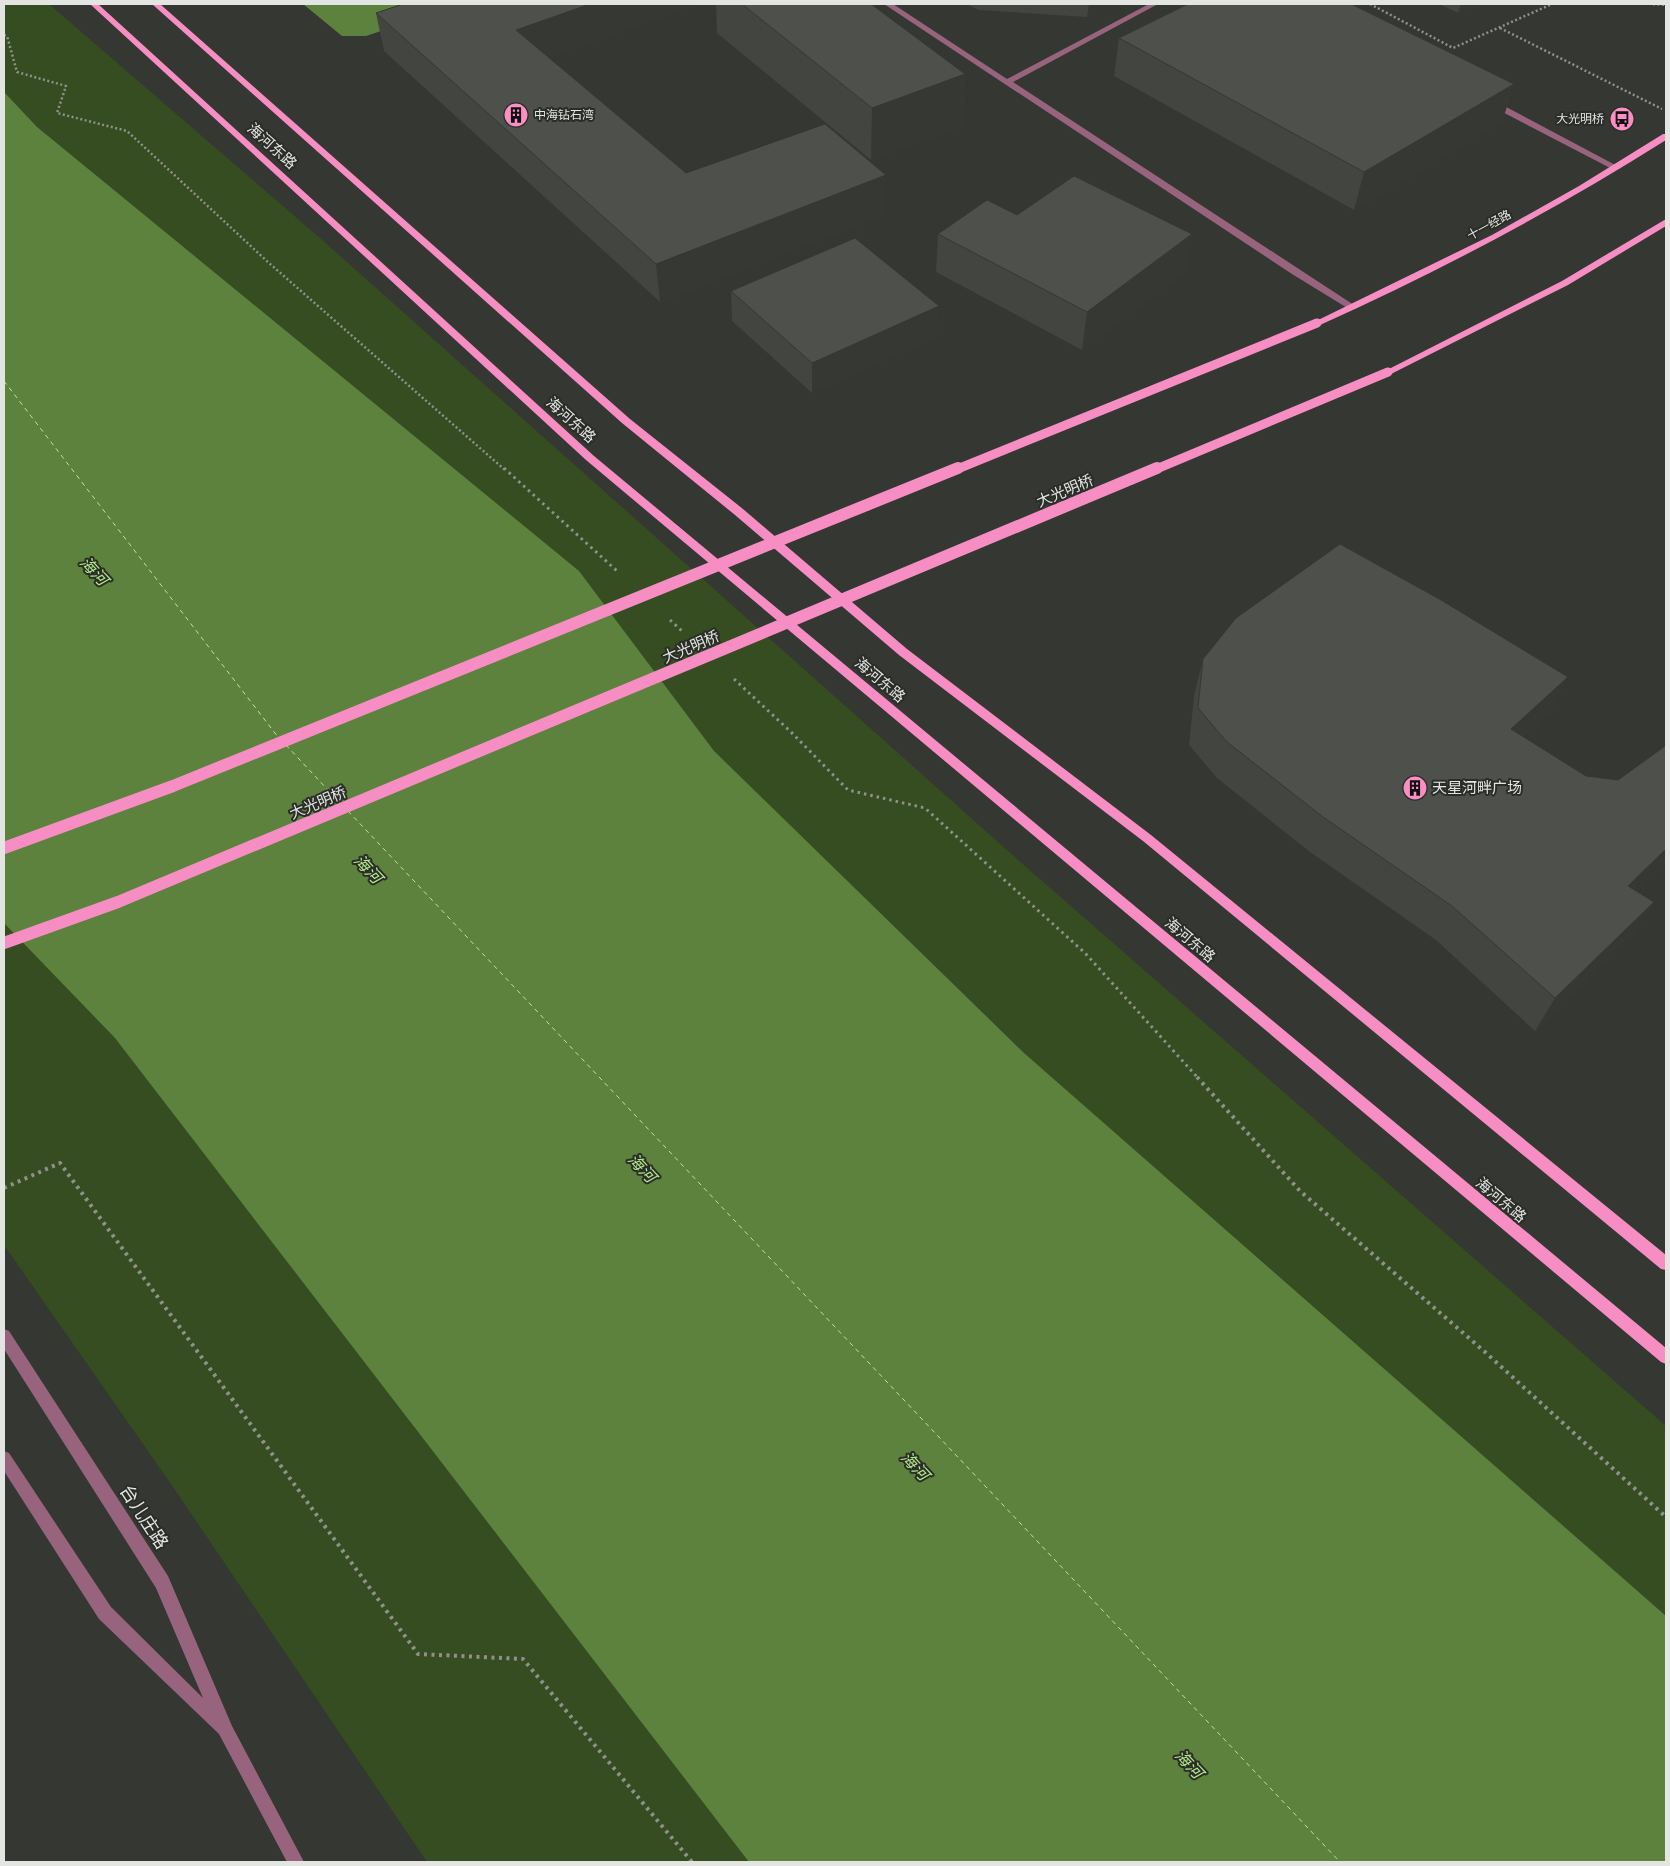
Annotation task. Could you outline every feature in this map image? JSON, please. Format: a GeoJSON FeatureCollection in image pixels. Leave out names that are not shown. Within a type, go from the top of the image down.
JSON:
{"type":"FeatureCollection","features":[{"type":"Feature","properties":{"kind":"main road","name":"海河东路"},"geometry":{"type":"LineString","coordinates":[[94,4],[590,458],[1666,1357]]}},
{"type":"Feature","properties":{"kind":"main road","name":"海河东路"},"geometry":{"type":"LineString","coordinates":[[156,4],[626,421],[739,512],[903,652],[1147,838],[1666,1264]]}},
{"type":"Feature","properties":{"kind":"main road","name":"十一经路"},"geometry":{"type":"LineString","coordinates":[[4,848],[173,786],[1317,322],[1471,250],[1617,168],[1666,136]]}},
{"type":"Feature","properties":{"kind":"main road","name":"大光明桥"},"geometry":{"type":"LineString","coordinates":[[4,943],[137,894],[1388,372],[1565,283],[1666,222]]}},
{"type":"Feature","properties":{"kind":"street"},"geometry":{"type":"LineString","coordinates":[[888,4],[1352,307]]}},
{"type":"Feature","properties":{"kind":"street"},"geometry":{"type":"LineString","coordinates":[[1007,82],[1154,4]]}},
{"type":"Feature","properties":{"kind":"street"},"geometry":{"type":"LineString","coordinates":[[1486,100],[1617,168]]}},
{"type":"Feature","properties":{"kind":"street","name":"台儿庄路"},"geometry":{"type":"LineString","coordinates":[[4,1336],[162,1582],[226,1732],[296,1862]]}},
{"type":"Feature","properties":{"kind":"street","name":"台儿庄路"},"geometry":{"type":"LineString","coordinates":[[4,1458],[105,1613],[226,1732]]}},
{"type":"Feature","properties":{"kind":"path"},"geometry":{"type":"LineString","coordinates":[[1370,4],[1453,48],[1552,4]]}},
{"type":"Feature","properties":{"kind":"path"},"geometry":{"type":"LineString","coordinates":[[1653,4],[1666,5]]}},
{"type":"Feature","properties":{"kind":"path"},"geometry":{"type":"LineString","coordinates":[[1499,27],[1666,111]]}},
{"type":"Feature","properties":{"kind":"path"},"geometry":{"type":"LineString","coordinates":[[4,35],[7,36],[17,72],[66,86],[57,113],[127,131],[269,263],[549,508],[620,574]]}},
{"type":"Feature","properties":{"kind":"path"},"geometry":{"type":"LineString","coordinates":[[663,614],[684,634]]}},
{"type":"Feature","properties":{"kind":"path"},"geometry":{"type":"LineString","coordinates":[[727,673],[792,732],[848,790],[925,808],[1085,953],[1300,1191],[1485,1352],[1666,1517]]}},
{"type":"Feature","properties":{"kind":"path"},"geometry":{"type":"LineString","coordinates":[[4,1188],[60,1163],[418,1654],[523,1659],[692,1862]]}},
{"type":"Feature","properties":{"kind":"shaded area"},"geometry":{"type":"Polygon","coordinates":[[[4,4],[49,4],[320,238],[1025,866],[1666,1426],[1666,1862],[427,1862],[173,1487],[4,1245],[4,4]]]}},
{"type":"Feature","properties":{"kind":"water"},"geometry":{"type":"Polygon","coordinates":[[[303,4],[462,4],[366,36],[342,36],[303,4]]]}},
{"type":"Feature","properties":{"kind":"water","name":"海河"},"geometry":{"type":"Polygon","coordinates":[[[4,92],[37,127],[579,571],[714,751],[1024,1053],[1666,1616],[1666,1862],[749,1862],[115,1038],[4,923],[4,92]]]}},
{"type":"Feature","properties":{"kind":"building"},"geometry":{"type":"Polygon","coordinates":[[[403,4],[590,4],[516,30],[686,173],[825,124],[886,175],[656,264],[376,13],[403,4]]]}},
{"type":"Feature","properties":{"kind":"building"},"geometry":{"type":"Polygon","coordinates":[[[742,4],[871,4],[965,74],[872,108],[742,4]]]}},
{"type":"Feature","properties":{"kind":"building"},"geometry":{"type":"Polygon","coordinates":[[[1188,4],[1351,4],[1514,84],[1364,172],[1119,38],[1188,4]]]}},
{"type":"Feature","properties":{"kind":"building"},"geometry":{"type":"Polygon","coordinates":[[[1074,176],[1192,234],[1087,312],[938,234],[987,200],[1017,215],[1074,176]]]}},
{"type":"Feature","properties":{"kind":"building"},"geometry":{"type":"Polygon","coordinates":[[[855,238],[939,306],[812,363],[731,291],[855,238]]]}},
{"type":"Feature","properties":{"kind":"building"},"geometry":{"type":"Polygon","coordinates":[[[1340,544],[1441,600],[1568,677],[1511,729],[1586,776],[1618,780],[1665,746],[1666,748],[1666,849],[1628,886],[1654,902],[1555,998],[1452,906],[1323,817],[1227,742],[1198,708],[1203,659],[1236,618],[1340,544]]]}},
{"type":"Feature","properties":{"kind":"ferry route"},"geometry":{"type":"LineString","coordinates":[[4,381],[278,737]]}},
{"type":"Feature","properties":{"kind":"ferry route"},"geometry":{"type":"LineString","coordinates":[[286,745],[340,803]]}},
{"type":"Feature","properties":{"kind":"ferry route"},"geometry":{"type":"LineString","coordinates":[[348,811],[1340,1862]]}},
{"type":"Feature","properties":{"kind":"place","name":"中海钻石湾"},"geometry":{"type":"Point","coordinates":[516,115]}},
{"type":"Feature","properties":{"kind":"place","name":"大光明桥"},"geometry":{"type":"Point","coordinates":[1622,119]}},
{"type":"Feature","properties":{"kind":"place","name":"天星河畔广场"},"geometry":{"type":"Point","coordinates":[1415,788]}}]}
